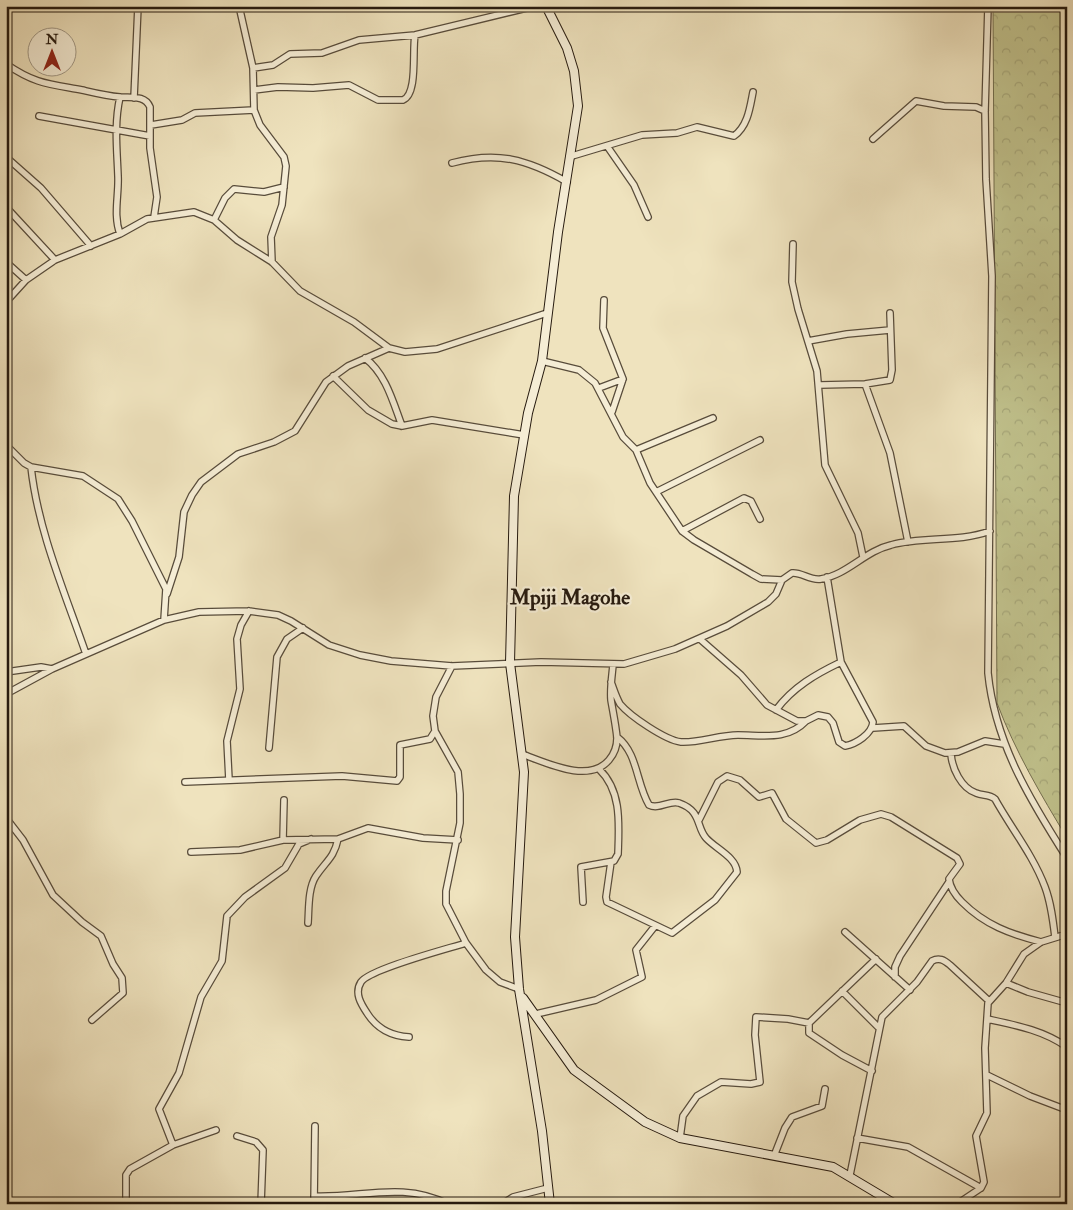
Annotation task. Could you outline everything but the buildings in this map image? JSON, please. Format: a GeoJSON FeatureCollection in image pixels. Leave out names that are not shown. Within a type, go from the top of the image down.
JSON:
{"type":"FeatureCollection","features":[{"type":"Feature","properties":{"kind":"street"},"geometry":{"type":"LineString","coordinates":[[134,98],[138,6]]}},
{"type":"Feature","properties":{"kind":"street"},"geometry":{"type":"LineString","coordinates":[[239,6],[253,68],[254,110],[260,125],[284,157],[286,166],[282,205],[271,237],[272,262]]}},
{"type":"Feature","properties":{"kind":"street"},"geometry":{"type":"LineString","coordinates":[[253,68],[273,65],[288,55],[322,53],[359,40],[415,35],[534,6]]}},
{"type":"Feature","properties":{"kind":"street"},"geometry":{"type":"LineString","coordinates":[[546,6],[567,48],[576,83],[578,106],[547,313],[542,361],[524,435],[513,510],[510,663],[524,772],[523,822],[518,863],[515,937],[520,993],[550,1204]]}},
{"type":"Feature","properties":{"kind":"street"},"geometry":{"type":"LineString","coordinates":[[988,6],[985,111],[986,179],[992,276],[988,673],[994,710],[1004,744],[1042,817],[1067,858]]}},
{"type":"Feature","properties":{"kind":"street"},"geometry":{"type":"LineString","coordinates":[[254,90],[278,87],[313,88],[349,85],[378,100],[403,100],[410,93],[413,82],[415,35]]}},
{"type":"Feature","properties":{"kind":"street"},"geometry":{"type":"LineString","coordinates":[[6,64],[28,78],[44,84],[120,97],[143,98],[148,103],[156,186],[154,216]]}},
{"type":"Feature","properties":{"kind":"street"},"geometry":{"type":"LineString","coordinates":[[572,156],[642,135],[676,133],[697,127],[734,136],[742,129],[747,118],[753,92]]}},
{"type":"Feature","properties":{"kind":"street"},"geometry":{"type":"LineString","coordinates":[[120,97],[115,130],[118,176],[116,222],[120,234]]}},
{"type":"Feature","properties":{"kind":"street"},"geometry":{"type":"LineString","coordinates":[[873,139],[916,101],[944,106],[976,107],[985,111]]}},
{"type":"Feature","properties":{"kind":"street"},"geometry":{"type":"LineString","coordinates":[[151,125],[182,120],[195,113],[254,110]]}},
{"type":"Feature","properties":{"kind":"street"},"geometry":{"type":"LineString","coordinates":[[39,116],[150,136]]}},
{"type":"Feature","properties":{"kind":"street"},"geometry":{"type":"LineString","coordinates":[[607,146],[634,185],[648,217]]}},
{"type":"Feature","properties":{"kind":"street"},"geometry":{"type":"LineString","coordinates":[[6,157],[41,188],[91,246]]}},
{"type":"Feature","properties":{"kind":"street"},"geometry":{"type":"LineString","coordinates":[[452,163],[479,157],[525,161],[544,168],[567,182]]}},
{"type":"Feature","properties":{"kind":"street"},"geometry":{"type":"LineString","coordinates":[[214,220],[225,198],[234,188],[264,192],[284,187]]}},
{"type":"Feature","properties":{"kind":"street"},"geometry":{"type":"LineString","coordinates":[[6,207],[55,260]]}},
{"type":"Feature","properties":{"kind":"street"},"geometry":{"type":"LineString","coordinates":[[6,302],[26,280],[55,260],[120,234],[154,216],[194,212],[214,220],[237,240],[272,262],[300,291],[354,322],[389,348],[405,352],[438,349],[547,313]]}},
{"type":"Feature","properties":{"kind":"street"},"geometry":{"type":"LineString","coordinates":[[793,244],[792,282],[820,385],[825,464],[858,533],[863,557]]}},
{"type":"Feature","properties":{"kind":"street"},"geometry":{"type":"LineString","coordinates":[[6,262],[26,280]]}},
{"type":"Feature","properties":{"kind":"street"},"geometry":{"type":"LineString","coordinates":[[604,300],[603,328],[623,378],[612,412]]}},
{"type":"Feature","properties":{"kind":"street"},"geometry":{"type":"LineString","coordinates":[[820,385],[865,384],[890,380],[892,370],[890,313]]}},
{"type":"Feature","properties":{"kind":"street"},"geometry":{"type":"LineString","coordinates":[[808,340],[890,330]]}},
{"type":"Feature","properties":{"kind":"street"},"geometry":{"type":"LineString","coordinates":[[164,620],[167,594],[179,557],[184,512],[201,482],[227,460],[247,450],[274,442],[295,431],[322,386],[333,376],[364,358],[389,348]]}},
{"type":"Feature","properties":{"kind":"street"},"geometry":{"type":"LineString","coordinates":[[364,358],[378,370],[402,426]]}},
{"type":"Feature","properties":{"kind":"street"},"geometry":{"type":"LineString","coordinates":[[542,361],[579,370],[599,388],[623,437],[636,450],[656,492],[682,530],[694,540],[752,574],[761,578],[782,580]]}},
{"type":"Feature","properties":{"kind":"street"},"geometry":{"type":"LineString","coordinates":[[333,376],[379,418],[392,424],[402,426],[432,420],[524,435]]}},
{"type":"Feature","properties":{"kind":"street"},"geometry":{"type":"LineString","coordinates":[[599,388],[623,378]]}},
{"type":"Feature","properties":{"kind":"street"},"geometry":{"type":"LineString","coordinates":[[865,384],[890,453],[908,542]]}},
{"type":"Feature","properties":{"kind":"street"},"geometry":{"type":"LineString","coordinates":[[636,450],[713,418]]}},
{"type":"Feature","properties":{"kind":"street"},"geometry":{"type":"LineString","coordinates":[[656,492],[760,440]]}},
{"type":"Feature","properties":{"kind":"street"},"geometry":{"type":"LineString","coordinates":[[6,445],[24,463],[31,467],[83,476],[118,498],[132,521],[167,594]]}},
{"type":"Feature","properties":{"kind":"street"},"geometry":{"type":"LineString","coordinates":[[31,467],[34,493],[49,545],[86,654]]}},
{"type":"Feature","properties":{"kind":"street"},"geometry":{"type":"LineString","coordinates":[[682,530],[744,498],[750,502],[760,519]]}},
{"type":"Feature","properties":{"kind":"street"},"geometry":{"type":"LineString","coordinates":[[6,694],[52,669],[164,620],[188,613],[249,611],[278,615],[329,644],[360,655],[452,666],[556,662],[613,665],[652,658],[701,640],[768,602],[776,594],[782,580],[787,575],[795,572],[814,579],[827,578],[879,548],[908,542],[958,540],[990,530]]}},
{"type":"Feature","properties":{"kind":"street"},"geometry":{"type":"LineString","coordinates":[[827,578],[841,662],[872,718],[872,728]]}},
{"type":"Feature","properties":{"kind":"street"},"geometry":{"type":"LineString","coordinates":[[229,780],[227,741],[240,689],[237,639],[241,625],[249,611]]}},
{"type":"Feature","properties":{"kind":"street"},"geometry":{"type":"LineString","coordinates":[[269,748],[277,657],[287,639],[303,628]]}},
{"type":"Feature","properties":{"kind":"street"},"geometry":{"type":"LineString","coordinates":[[701,640],[741,675],[760,700],[792,719],[806,721]]}},
{"type":"Feature","properties":{"kind":"street"},"geometry":{"type":"LineString","coordinates":[[776,710],[784,700],[805,682],[841,662]]}},
{"type":"Feature","properties":{"kind":"street"},"geometry":{"type":"LineString","coordinates":[[522,754],[569,769],[590,771],[599,769],[614,754],[617,737],[611,697],[613,665]]}},
{"type":"Feature","properties":{"kind":"street"},"geometry":{"type":"LineString","coordinates":[[452,666],[436,696],[433,708],[434,731],[458,772],[461,807],[458,840],[446,898],[451,917],[466,943],[495,979],[520,993],[567,1060],[582,1078],[645,1122],[680,1138],[834,1167],[895,1204]]}},
{"type":"Feature","properties":{"kind":"street"},"geometry":{"type":"LineString","coordinates":[[6,672],[41,667],[52,669]]}},
{"type":"Feature","properties":{"kind":"street"},"geometry":{"type":"LineString","coordinates":[[612,682],[617,699],[628,712],[672,740],[691,742],[736,735],[776,736],[793,732],[806,721],[818,715],[828,717],[833,724],[839,742],[844,746],[852,744],[872,728],[904,726],[926,746],[938,752],[951,754],[986,741],[1004,744]]}},
{"type":"Feature","properties":{"kind":"street"},"geometry":{"type":"LineString","coordinates":[[185,782],[347,776],[397,781],[400,777],[400,745],[430,739],[434,731]]}},
{"type":"Feature","properties":{"kind":"street"},"geometry":{"type":"LineString","coordinates":[[599,769],[611,784],[618,806],[618,854],[611,862],[606,898],[608,902],[655,926],[675,933],[715,900],[738,872],[736,864],[706,838],[699,820],[684,806],[677,803],[654,807],[649,805],[636,776],[630,751],[617,737]]}},
{"type":"Feature","properties":{"kind":"street"},"geometry":{"type":"LineString","coordinates":[[951,754],[958,776],[971,791],[990,795],[995,799],[1014,832],[1033,859],[1046,888],[1055,937]]}},
{"type":"Feature","properties":{"kind":"street"},"geometry":{"type":"LineString","coordinates":[[699,820],[718,782],[727,776],[740,780],[759,797],[772,794],[786,819],[816,843],[827,840],[860,820],[874,815],[885,815],[957,858],[958,867],[900,956],[895,967],[895,977]]}},
{"type":"Feature","properties":{"kind":"street"},"geometry":{"type":"LineString","coordinates":[[283,840],[284,800]]}},
{"type":"Feature","properties":{"kind":"street"},"geometry":{"type":"LineString","coordinates":[[6,818],[23,840],[53,895],[82,922],[101,936],[113,964],[122,978],[123,993],[92,1020]]}},
{"type":"Feature","properties":{"kind":"street"},"geometry":{"type":"LineString","coordinates":[[191,852],[240,850],[283,840],[338,839],[374,828],[411,837],[458,840]]}},
{"type":"Feature","properties":{"kind":"street"},"geometry":{"type":"LineString","coordinates":[[172,1145],[159,1109],[179,1073],[201,997],[222,961],[227,916],[245,896],[285,868],[299,844],[311,839]]}},
{"type":"Feature","properties":{"kind":"street"},"geometry":{"type":"LineString","coordinates":[[308,923],[313,884],[317,875],[332,857],[338,839]]}},
{"type":"Feature","properties":{"kind":"street"},"geometry":{"type":"LineString","coordinates":[[582,902],[581,867],[583,865],[611,862]]}},
{"type":"Feature","properties":{"kind":"street"},"geometry":{"type":"LineString","coordinates":[[949,882],[958,898],[980,919],[1002,930],[1041,942]]}},
{"type":"Feature","properties":{"kind":"street"},"geometry":{"type":"LineString","coordinates":[[536,1014],[596,1000],[642,977],[636,950],[655,926]]}},
{"type":"Feature","properties":{"kind":"street"},"geometry":{"type":"LineString","coordinates":[[845,932],[910,990]]}},
{"type":"Feature","properties":{"kind":"street"},"geometry":{"type":"LineString","coordinates":[[957,1204],[984,1184],[976,1133],[986,1118],[987,1019],[989,1001],[1006,982],[1024,954],[1041,942],[1067,934]]}},
{"type":"Feature","properties":{"kind":"street"},"geometry":{"type":"LineString","coordinates":[[409,1037],[398,1036],[376,1025],[362,1005],[358,988],[365,978],[386,967],[466,943]]}},
{"type":"Feature","properties":{"kind":"street"},"geometry":{"type":"LineString","coordinates":[[872,1071],[842,1055],[809,1033],[809,1023],[876,959]]}},
{"type":"Feature","properties":{"kind":"street"},"geometry":{"type":"LineString","coordinates":[[850,1175],[879,1028],[884,1014],[910,990],[932,961],[941,959],[989,1001]]}},
{"type":"Feature","properties":{"kind":"street"},"geometry":{"type":"LineString","coordinates":[[386,967],[388,960]]}},
{"type":"Feature","properties":{"kind":"street"},"geometry":{"type":"LineString","coordinates":[[1006,982],[1028,992],[1067,1003]]}},
{"type":"Feature","properties":{"kind":"street"},"geometry":{"type":"LineString","coordinates":[[842,991],[879,1028]]}},
{"type":"Feature","properties":{"kind":"street"},"geometry":{"type":"LineString","coordinates":[[680,1138],[683,1116],[697,1096],[721,1082],[751,1084],[760,1082],[755,1035],[756,1017],[788,1019],[809,1023]]}},
{"type":"Feature","properties":{"kind":"street"},"geometry":{"type":"LineString","coordinates":[[987,1019],[1026,1028],[1054,1038],[1067,1047]]}},
{"type":"Feature","properties":{"kind":"street"},"geometry":{"type":"LineString","coordinates":[[987,1075],[1030,1096],[1067,1110]]}},
{"type":"Feature","properties":{"kind":"street"},"geometry":{"type":"LineString","coordinates":[[774,1156],[789,1121],[797,1113],[822,1106],[825,1089]]}},
{"type":"Feature","properties":{"kind":"street"},"geometry":{"type":"LineString","coordinates":[[314,1204],[315,1126]]}},
{"type":"Feature","properties":{"kind":"street"},"geometry":{"type":"LineString","coordinates":[[126,1204],[126,1175],[130,1169],[172,1145],[216,1130]]}},
{"type":"Feature","properties":{"kind":"street"},"geometry":{"type":"LineString","coordinates":[[237,1136],[256,1142],[262,1150],[261,1204]]}},
{"type":"Feature","properties":{"kind":"street"},"geometry":{"type":"LineString","coordinates":[[857,1138],[908,1147],[981,1188]]}},
{"type":"Feature","properties":{"kind":"street"},"geometry":{"type":"LineString","coordinates":[[502,1204],[513,1197],[548,1188]]}},
{"type":"Feature","properties":{"kind":"street"},"geometry":{"type":"LineString","coordinates":[[314,1196],[338,1197],[383,1192],[417,1192],[448,1204]]}},
{"type":"Feature","properties":{"kind":"green space"},"geometry":{"type":"Polygon","coordinates":[[[993,6],[1067,6],[1067,838],[1020,755],[997,703],[993,6]]]}},
{"type":"Feature","properties":{"kind":"district","name":"Mpiji Magohe"},"geometry":{"type":"Point","coordinates":[570,597]}}]}
